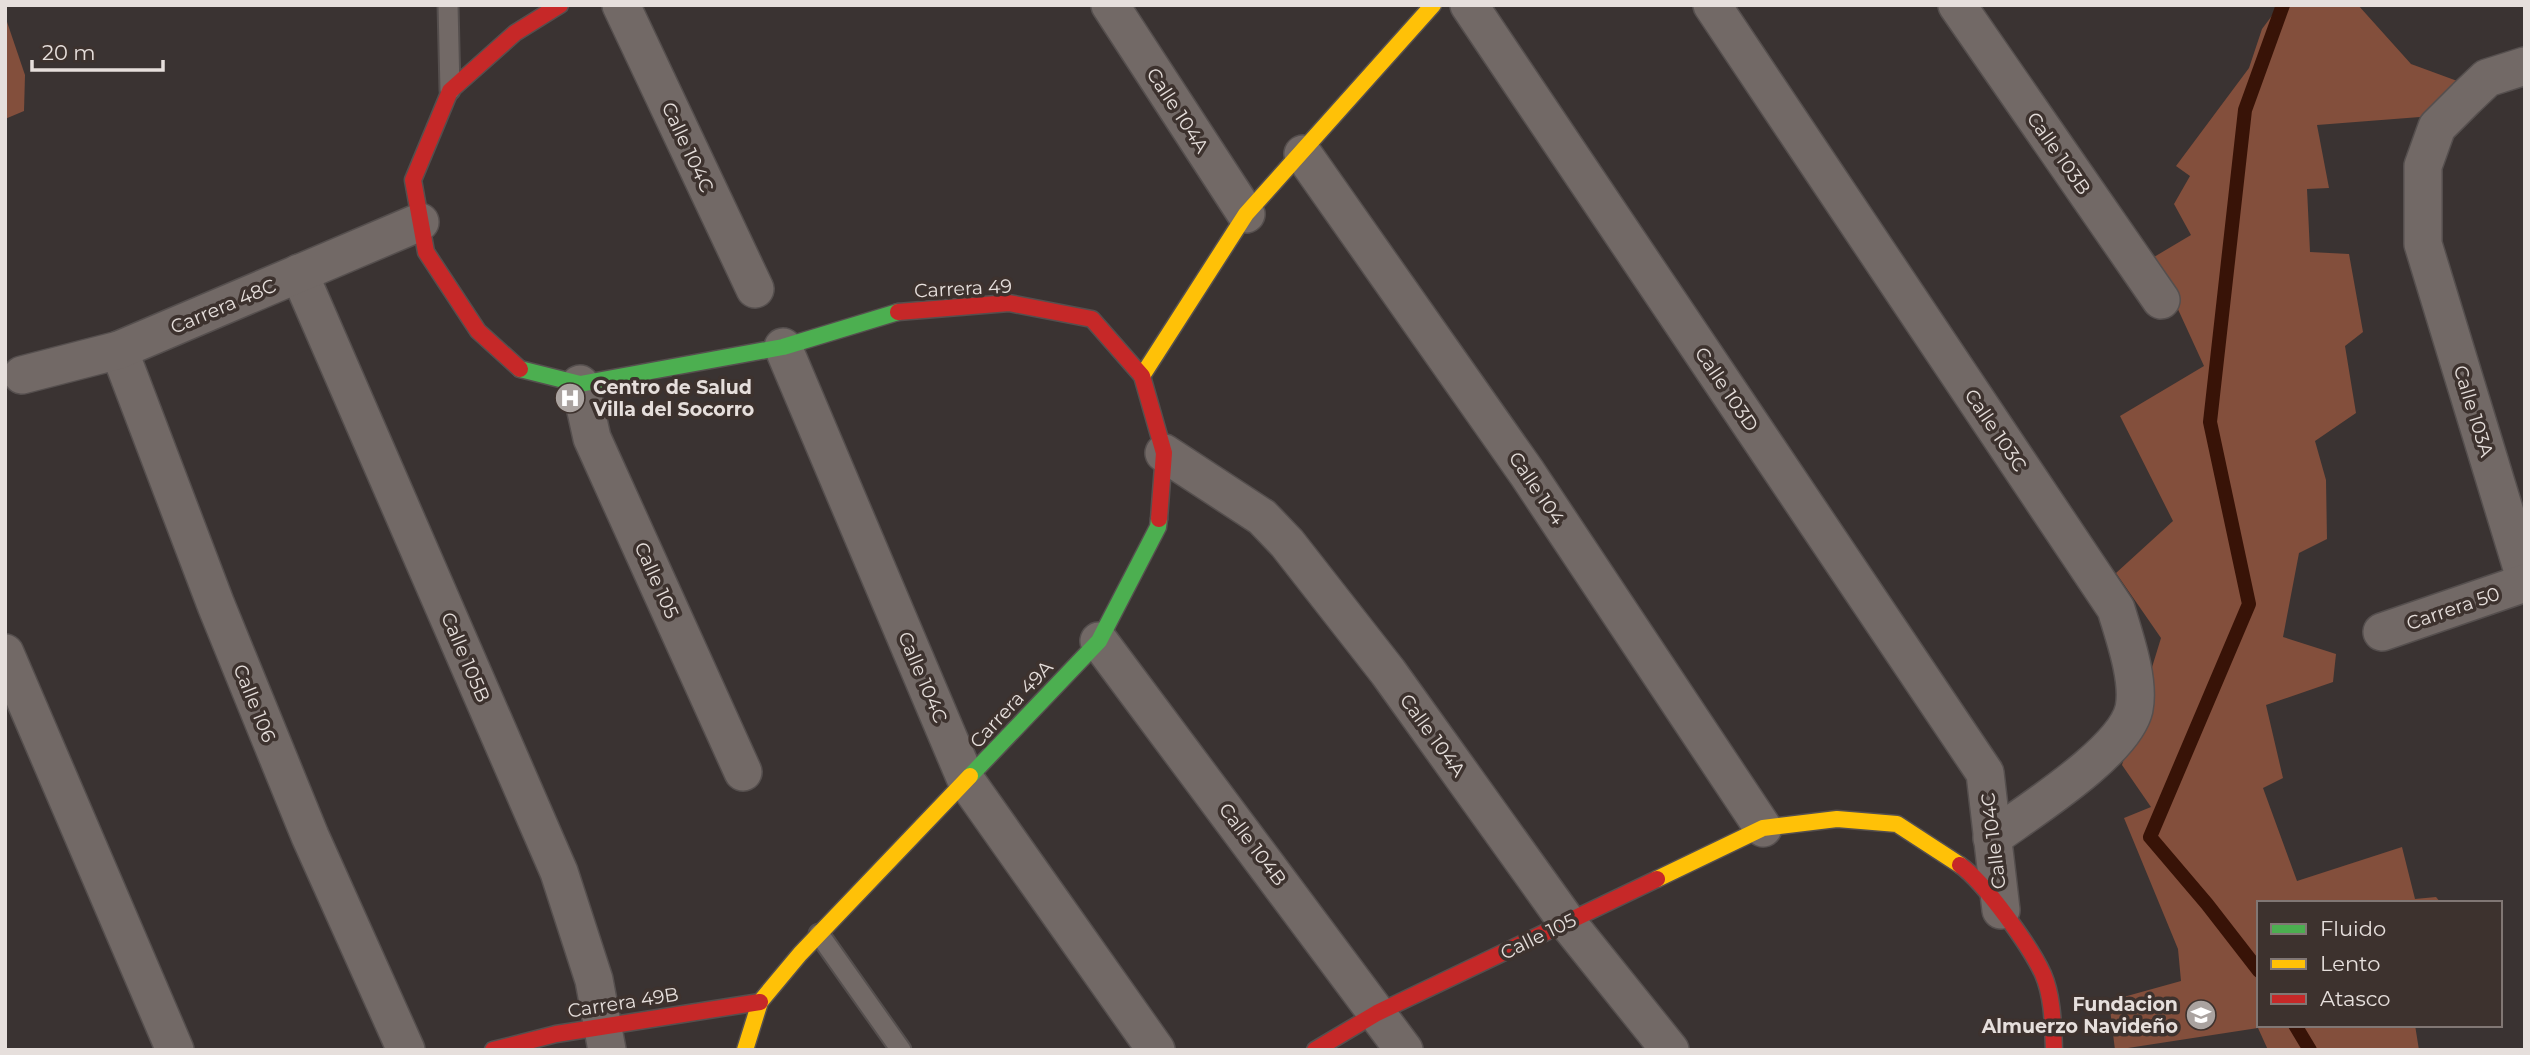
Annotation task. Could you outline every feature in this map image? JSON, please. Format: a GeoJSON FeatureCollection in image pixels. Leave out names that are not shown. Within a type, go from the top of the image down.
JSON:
{"type":"FeatureCollection","features":[{"type":"Feature","properties":{"kind":"street"},"geometry":{"type":"LineString","coordinates":[[450,90],[515,33],[560,5]]}},
{"type":"Feature","properties":{"kind":"street","name":"Calle 104C"},"geometry":{"type":"LineString","coordinates":[[621,5],[755,289]]}},
{"type":"Feature","properties":{"kind":"street","name":"Calle 104A"},"geometry":{"type":"LineString","coordinates":[[1110,5],[1246,214]]}},
{"type":"Feature","properties":{"kind":"street"},"geometry":{"type":"LineString","coordinates":[[1142,376],[1246,214],[1303,154],[1433,5]]}},
{"type":"Feature","properties":{"kind":"street","name":"Calle 103D"},"geometry":{"type":"LineString","coordinates":[[1469,5],[1984,773]]}},
{"type":"Feature","properties":{"kind":"street","name":"Calle 103C"},"geometry":{"type":"LineString","coordinates":[[1712,5],[2116,609],[2131,658],[2134,709],[2108,751],[1992,838]]}},
{"type":"Feature","properties":{"kind":"street","name":"Calle 103B"},"geometry":{"type":"LineString","coordinates":[[1957,5],[2161,300]]}},
{"type":"Feature","properties":{"kind":"street","name":"Calle 103A"},"geometry":{"type":"LineString","coordinates":[[2525,66],[2487,78],[2437,127],[2423,166],[2423,244],[2525,580]]}},
{"type":"Feature","properties":{"kind":"street","name":"Carrera 49"},"geometry":{"type":"LineString","coordinates":[[450,90],[413,180],[426,252],[478,331],[520,369],[580,384],[783,347],[898,312],[1009,303],[1092,319],[1142,376]]}},
{"type":"Feature","properties":{"kind":"street","name":"Calle 104"},"geometry":{"type":"LineString","coordinates":[[1303,154],[1527,473],[1763,828]]}},
{"type":"Feature","properties":{"kind":"street","name":"Carrera 48C"},"geometry":{"type":"LineString","coordinates":[[22,375],[119,350],[420,222]]}},
{"type":"Feature","properties":{"kind":"street","name":"Calle 105B"},"geometry":{"type":"LineString","coordinates":[[299,273],[559,873],[594,980],[605,1038]]}},
{"type":"Feature","properties":{"kind":"street","name":"Calle 104C"},"geometry":{"type":"LineString","coordinates":[[783,347],[967,782],[1156,1050]]}},
{"type":"Feature","properties":{"kind":"street","name":"Calle 106"},"geometry":{"type":"LineString","coordinates":[[119,350],[216,605],[310,836],[406,1050]]}},
{"type":"Feature","properties":{"kind":"street","name":"Carrera 49A"},"geometry":{"type":"LineString","coordinates":[[760,1002],[819,934],[1099,641],[1158,527],[1164,453],[1142,376]]}},
{"type":"Feature","properties":{"kind":"street","name":"Calle 105"},"geometry":{"type":"LineString","coordinates":[[580,384],[592,438],[743,772]]}},
{"type":"Feature","properties":{"kind":"street","name":"Calle 104A"},"geometry":{"type":"LineString","coordinates":[[1164,453],[1262,517],[1287,543],[1388,672],[1567,922],[1670,1050]]}},
{"type":"Feature","properties":{"kind":"street","name":"Carrera 50"},"geometry":{"type":"LineString","coordinates":[[2382,632],[2525,580]]}},
{"type":"Feature","properties":{"kind":"street","name":"Calle 104B"},"geometry":{"type":"LineString","coordinates":[[1099,641],[1404,1050]]}},
{"type":"Feature","properties":{"kind":"street"},"geometry":{"type":"LineString","coordinates":[[5,653],[175,1050]]}},
{"type":"Feature","properties":{"kind":"street","name":"Calle 104C"},"geometry":{"type":"LineString","coordinates":[[1984,773],[2001,910]]}},
{"type":"Feature","properties":{"kind":"street","name":"Calle 105"},"geometry":{"type":"LineString","coordinates":[[1315,1050],[1377,1013],[1763,828],[1837,819],[1897,824],[1964,867],[2001,910],[2043,975],[2053,1019],[2054,1050]]}},
{"type":"Feature","properties":{"kind":"street"},"geometry":{"type":"LineString","coordinates":[[745,1050],[760,1002]]}},
{"type":"Feature","properties":{"kind":"street","name":"Carrera 49B"},"geometry":{"type":"LineString","coordinates":[[493,1050],[605,1038],[760,1002]]}},
{"type":"Feature","properties":{"kind":"lane"},"geometry":{"type":"LineString","coordinates":[[448,5],[450,90]]}},
{"type":"Feature","properties":{"kind":"lane"},"geometry":{"type":"LineString","coordinates":[[819,934],[901,1050]]}},
{"type":"Feature","properties":{"kind":"shaded area"},"geometry":{"type":"Polygon","coordinates":[[[2280,5],[2358,5],[2411,64],[2460,82],[2420,117],[2317,125],[2329,188],[2307,189],[2310,252],[2349,254],[2363,332],[2345,346],[2356,413],[2315,441],[2326,480],[2327,539],[2299,553],[2283,637],[2336,654],[2333,682],[2266,705],[2283,778],[2263,788],[2297,881],[2402,847],[2415,899],[2436,897],[2439,901],[2257,901],[2257,1027],[2415,1027],[2419,1050],[2268,1050],[2258,1028],[2115,1050],[2109,1001],[2181,981],[2178,949],[2124,818],[2151,807],[2122,765],[2161,638],[2116,573],[2173,521],[2120,416],[2204,366],[2154,257],[2191,235],[2174,204],[2190,176],[2176,166],[2249,68],[2262,29],[2280,5]]]}},
{"type":"Feature","properties":{"kind":"shaded area"},"geometry":{"type":"Polygon","coordinates":[[[5,16],[25,75],[24,111],[5,119],[5,16]]]}},
{"type":"Feature","properties":{"kind":"waterway"},"geometry":{"type":"LineString","coordinates":[[2257,968],[2150,837],[2249,604],[2210,422],[2245,110],[2283,5]]}},
{"type":"Feature","properties":{"kind":"waterway"},"geometry":{"type":"LineString","coordinates":[[2296,1027],[2310,1050]]}},
{"type":"Feature","properties":{"kind":"traffic: fast"},"geometry":{"type":"LineString","coordinates":[[520,369],[580,384],[783,347],[898,312]]}},
{"type":"Feature","properties":{"kind":"traffic: fast"},"geometry":{"type":"LineString","coordinates":[[970,776],[1099,641],[1158,527],[1159,519]]}},
{"type":"Feature","properties":{"kind":"traffic: slow"},"geometry":{"type":"LineString","coordinates":[[1142,376],[1246,214],[1433,5]]}},
{"type":"Feature","properties":{"kind":"traffic: slow"},"geometry":{"type":"LineString","coordinates":[[745,1050],[760,1002],[800,954],[970,776]]}},
{"type":"Feature","properties":{"kind":"traffic: slow"},"geometry":{"type":"LineString","coordinates":[[1657,879],[1763,828],[1837,819],[1897,824],[1960,865]]}},
{"type":"Feature","properties":{"kind":"traffic: jam"},"geometry":{"type":"LineString","coordinates":[[520,369],[478,331],[426,252],[413,180],[450,91],[515,33],[560,5]]}},
{"type":"Feature","properties":{"kind":"traffic: jam"},"geometry":{"type":"LineString","coordinates":[[898,312],[1009,303],[1092,319],[1142,376],[1164,453],[1159,519]]}},
{"type":"Feature","properties":{"kind":"traffic: jam"},"geometry":{"type":"LineString","coordinates":[[1960,865],[1982,886],[2006,916],[2043,974],[2051,1002],[2054,1050]]}},
{"type":"Feature","properties":{"kind":"traffic: jam"},"geometry":{"type":"LineString","coordinates":[[1315,1050],[1377,1013],[1657,879]]}},
{"type":"Feature","properties":{"kind":"traffic: jam"},"geometry":{"type":"LineString","coordinates":[[493,1050],[556,1034],[760,1002]]}},
{"type":"Feature","properties":{"kind":"place","name":"Centro de Salud Villa del Socorro"},"geometry":{"type":"Point","coordinates":[570,398]}},
{"type":"Feature","properties":{"kind":"place","name":"Fundacion Almuerzo Navideño"},"geometry":{"type":"Point","coordinates":[2201,1015]}}]}
